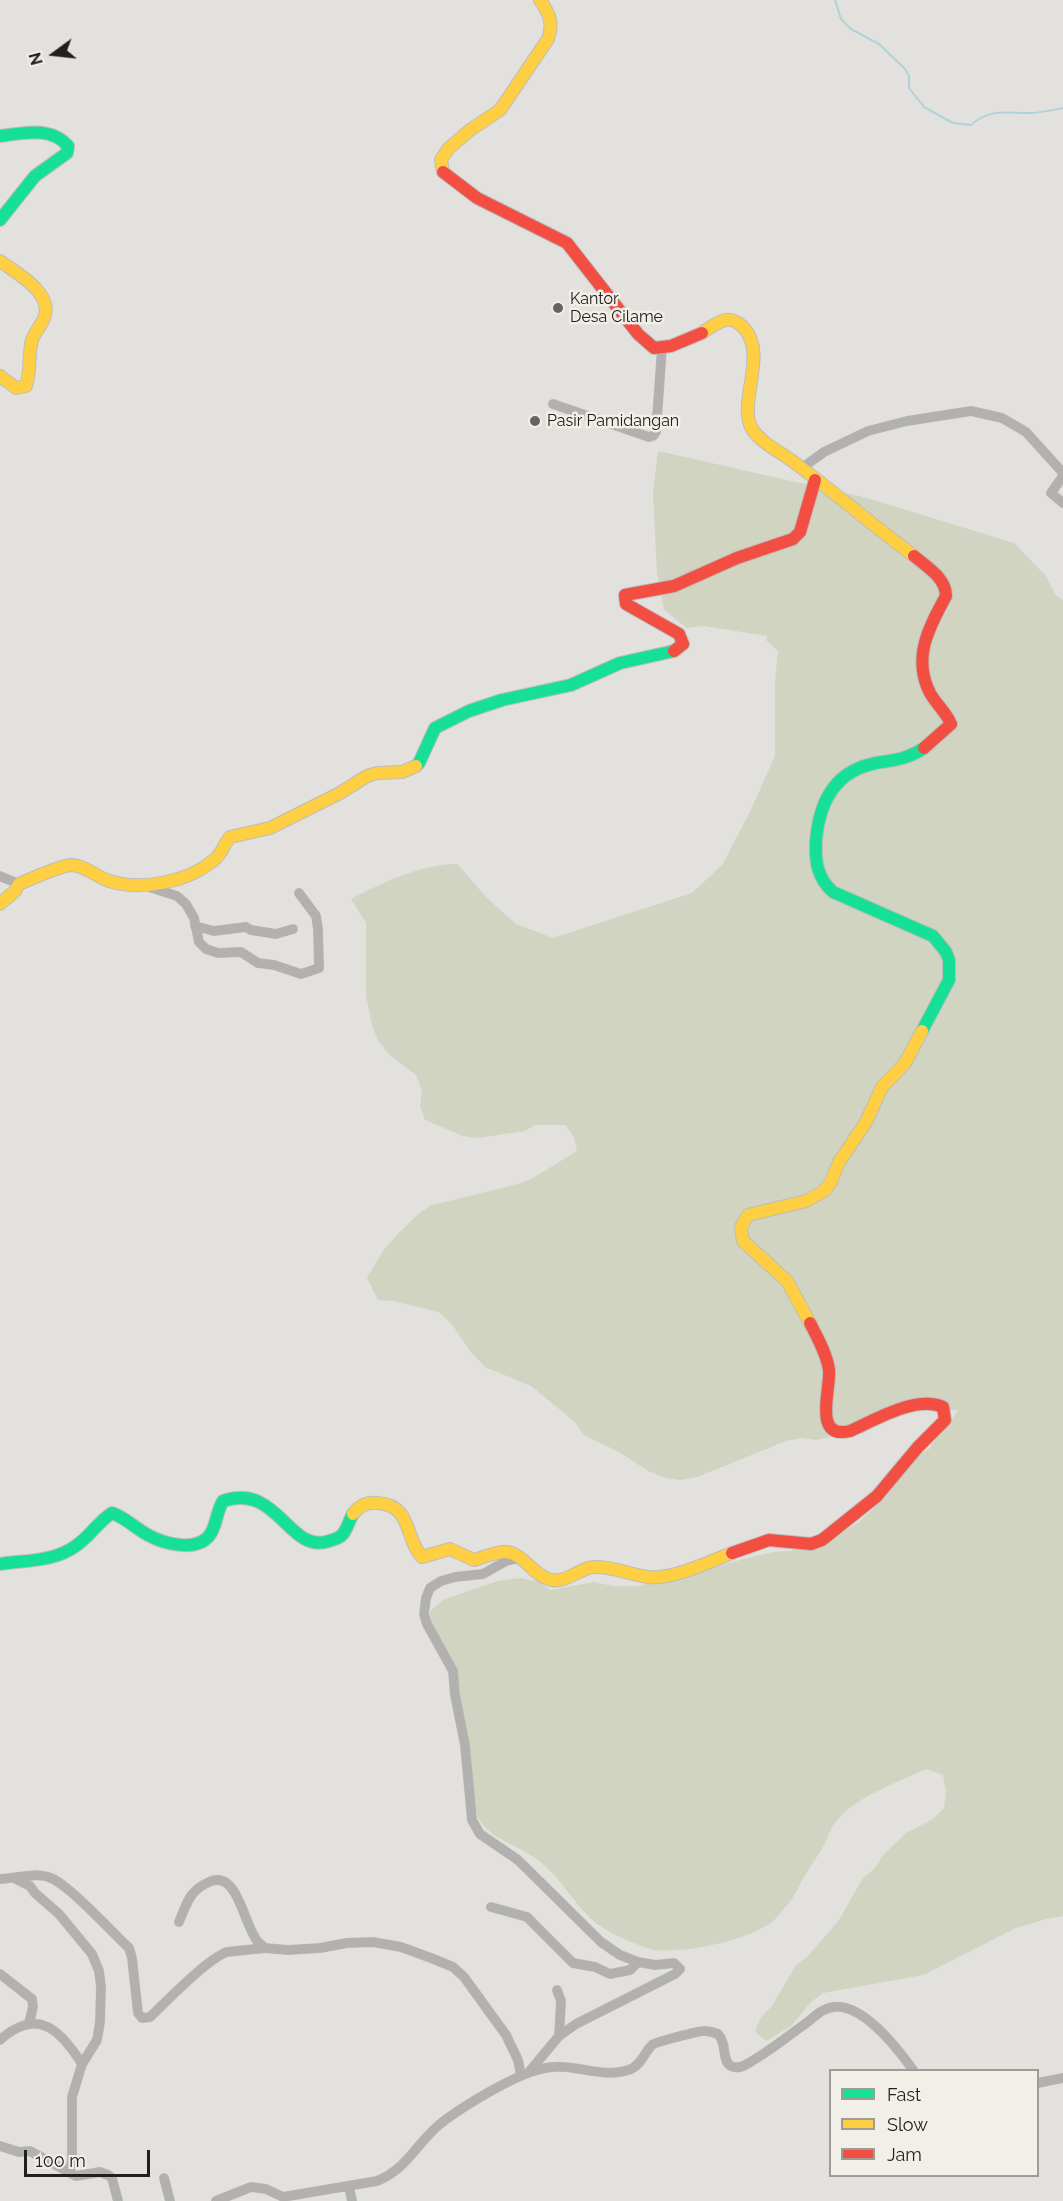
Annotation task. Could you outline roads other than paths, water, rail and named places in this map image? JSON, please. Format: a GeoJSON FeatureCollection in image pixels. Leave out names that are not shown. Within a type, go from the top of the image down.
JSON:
{"type":"FeatureCollection","features":[{"type":"Feature","properties":{"kind":"street"},"geometry":{"type":"LineString","coordinates":[[0,1564],[57,1556],[68,1551],[78,1545],[112,1513],[119,1515],[151,1537],[168,1542],[197,1543],[209,1536],[223,1501],[237,1496],[257,1500],[266,1505],[304,1540],[311,1543],[324,1542],[342,1535],[351,1517],[360,1506],[383,1503],[392,1507],[406,1520],[418,1553],[422,1557],[450,1550],[474,1560],[503,1552],[513,1553],[535,1572],[553,1581],[566,1579],[597,1567],[655,1579],[772,1539],[812,1544],[817,1542],[878,1496],[945,1418],[943,1410],[938,1405],[917,1404],[874,1419],[850,1432],[842,1433],[831,1429],[825,1411],[830,1375],[827,1359],[787,1281],[743,1241],[740,1234],[743,1220],[748,1215],[806,1201],[824,1191],[831,1182],[839,1161],[866,1122],[882,1087],[905,1063],[946,986],[950,973],[946,952],[933,936],[833,892],[826,886],[818,873],[817,820],[820,807],[827,794],[837,783],[863,767],[914,755],[951,722],[929,690],[920,652],[947,590],[920,562],[757,435],[750,426],[748,415],[754,350],[748,333],[742,325],[733,320],[726,320],[683,342],[662,348],[649,345],[567,243],[477,198],[442,171],[441,160],[448,149],[470,130],[500,110],[548,39],[552,28],[551,17],[540,0]]}},
{"type":"Feature","properties":{"kind":"street"},"geometry":{"type":"LineString","coordinates":[[0,136],[33,132],[57,136],[68,146],[67,153],[35,176],[0,220]]}},
{"type":"Feature","properties":{"kind":"street"},"geometry":{"type":"LineString","coordinates":[[0,261],[34,287],[43,298],[46,309],[44,319],[36,330],[31,344],[30,377],[26,386],[20,388],[6,383],[0,376]]}},
{"type":"Feature","properties":{"kind":"street"},"geometry":{"type":"LineString","coordinates":[[553,404],[649,437],[653,436],[656,432],[662,348]]}},
{"type":"Feature","properties":{"kind":"street"},"geometry":{"type":"LineString","coordinates":[[802,468],[824,452],[868,431],[907,421],[971,411],[1002,418],[1026,432],[1063,475],[1051,493],[1063,503]]}},
{"type":"Feature","properties":{"kind":"street"},"geometry":{"type":"LineString","coordinates":[[144,885],[176,878],[198,868],[217,858],[230,837],[270,828],[340,793],[367,776],[412,769],[419,763],[435,728],[470,711],[502,700],[571,685],[620,663],[677,650],[683,642],[679,634],[626,603],[625,595],[674,586],[737,558],[793,539],[800,532],[815,480]]}},
{"type":"Feature","properties":{"kind":"street"},"geometry":{"type":"LineString","coordinates":[[0,904],[20,884],[75,865],[113,882],[144,885],[177,896],[186,904],[194,918],[199,942],[212,951],[241,952],[258,963],[274,965],[301,974],[319,968],[316,916],[300,893]]}},
{"type":"Feature","properties":{"kind":"street"},"geometry":{"type":"LineString","coordinates":[[0,876],[20,884]]}},
{"type":"Feature","properties":{"kind":"street"},"geometry":{"type":"LineString","coordinates":[[195,926],[214,931],[246,927],[276,934],[293,929]]}},
{"type":"Feature","properties":{"kind":"street"},"geometry":{"type":"LineString","coordinates":[[519,1558],[506,1561],[483,1574],[441,1581],[430,1588],[426,1598],[424,1614],[427,1624],[453,1671],[455,1695],[465,1745],[472,1820],[480,1834],[518,1860],[601,1942],[620,1955],[638,1962],[652,1965],[672,1962],[680,1969],[675,1974],[628,1999],[576,2024],[559,2036],[525,2074]]}},
{"type":"Feature","properties":{"kind":"street"},"geometry":{"type":"LineString","coordinates":[[0,1879],[42,1876],[51,1878],[69,1891],[129,1948],[138,2013],[142,2018],[150,2016],[221,1954],[265,1948],[288,1950],[373,1942],[401,1947],[453,1967],[464,1977],[506,2035],[525,2074]]}},
{"type":"Feature","properties":{"kind":"street"},"geometry":{"type":"LineString","coordinates":[[14,1878],[30,1886],[59,1914],[92,1954],[99,1971],[100,2022],[97,2040],[82,2064],[72,2097],[70,2172]]}},
{"type":"Feature","properties":{"kind":"street"},"geometry":{"type":"LineString","coordinates":[[179,1922],[194,1890],[213,1880],[224,1881],[234,1890],[257,1942],[265,1948]]}},
{"type":"Feature","properties":{"kind":"street"},"geometry":{"type":"LineString","coordinates":[[490,1907],[527,1917],[573,1963],[595,1967],[610,1974],[630,1970],[638,1962]]}},
{"type":"Feature","properties":{"kind":"street"},"geometry":{"type":"LineString","coordinates":[[0,1974],[32,1999],[33,2007],[29,2023]]}},
{"type":"Feature","properties":{"kind":"street"},"geometry":{"type":"LineString","coordinates":[[556,1990],[561,2001],[559,2036]]}},
{"type":"Feature","properties":{"kind":"street"},"geometry":{"type":"LineString","coordinates":[[216,2201],[250,2187],[266,2189],[281,2199],[377,2181],[396,2171],[440,2124],[525,2074],[550,2067],[603,2073],[623,2071],[638,2065],[655,2043],[705,2031],[718,2034],[723,2040],[727,2063],[733,2068],[738,2068],[757,2058],[824,2010],[837,2008],[852,2011],[873,2024],[894,2044],[912,2069]]}},
{"type":"Feature","properties":{"kind":"street"},"geometry":{"type":"LineString","coordinates":[[0,2040],[9,2032],[29,2023],[38,2024],[61,2036],[70,2044],[82,2064]]}},
{"type":"Feature","properties":{"kind":"street"},"geometry":{"type":"LineString","coordinates":[[1039,2083],[1063,2078]]}},
{"type":"Feature","properties":{"kind":"street"},"geometry":{"type":"LineString","coordinates":[[0,2146],[19,2152],[30,2151],[80,2176],[100,2172],[108,2175],[112,2178],[118,2201]]}},
{"type":"Feature","properties":{"kind":"street"},"geometry":{"type":"LineString","coordinates":[[164,2178],[170,2201]]}},
{"type":"Feature","properties":{"kind":"street"},"geometry":{"type":"LineString","coordinates":[[349,2187],[352,2201]]}},
{"type":"Feature","properties":{"kind":"waterway"},"geometry":{"type":"LineString","coordinates":[[835,0],[841,19],[851,29],[879,44],[905,69],[909,76],[909,88],[924,107],[953,123],[971,125],[992,114],[1034,113],[1063,108]]}},
{"type":"Feature","properties":{"kind":"place","name":"Kantor Desa Cilame"},"geometry":{"type":"Point","coordinates":[558,308]}},
{"type":"Feature","properties":{"kind":"place","name":"Pasir Pamidangan"},"geometry":{"type":"Point","coordinates":[535,421]}}]}
